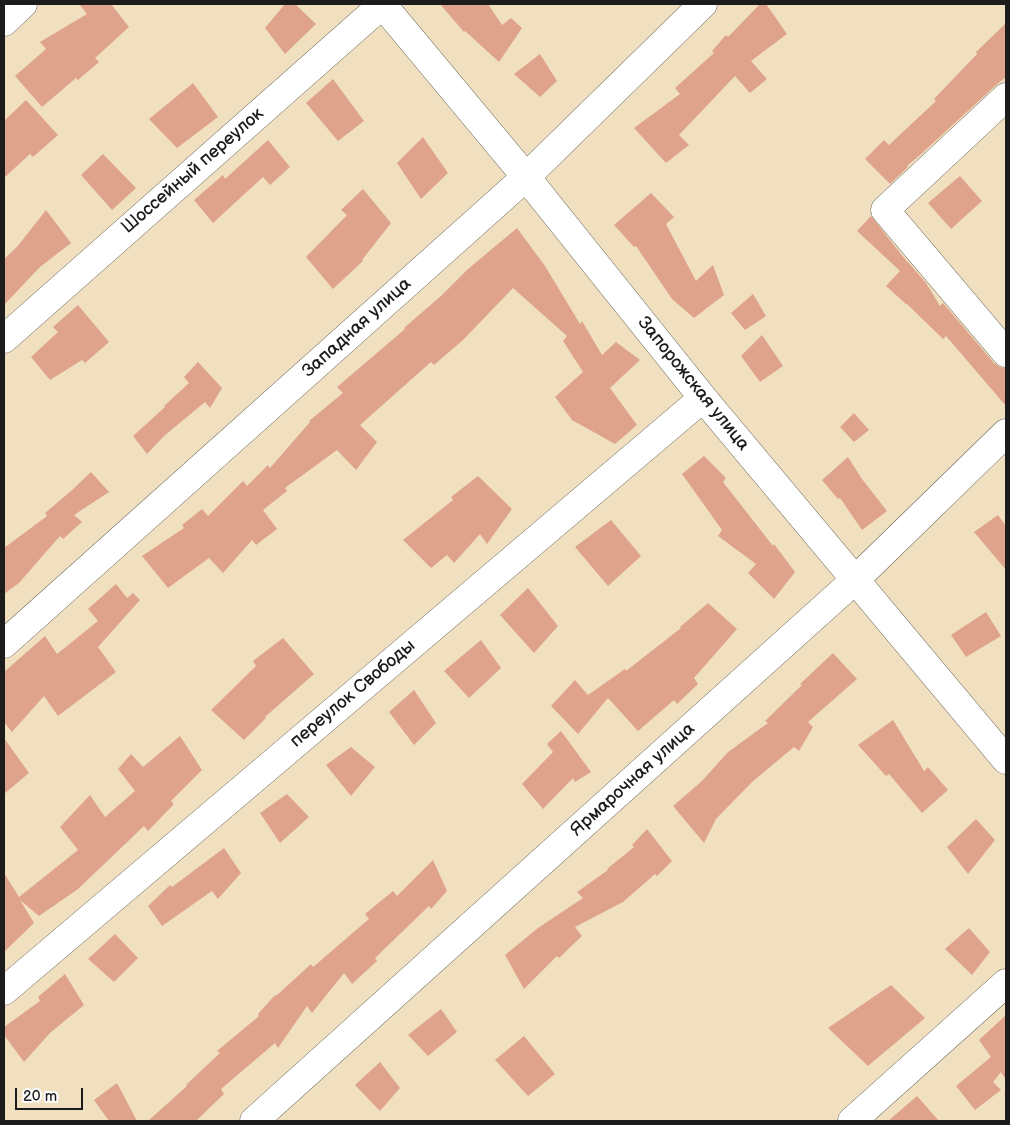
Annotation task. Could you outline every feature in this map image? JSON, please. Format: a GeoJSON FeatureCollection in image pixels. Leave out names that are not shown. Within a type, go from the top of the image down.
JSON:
{"type":"FeatureCollection","features":[{"type":"Feature","properties":{"kind":"street"},"geometry":{"type":"LineString","coordinates":[[4,22],[23,4]]}},
{"type":"Feature","properties":{"kind":"street","name":"Запорожская улица"},"geometry":{"type":"LineString","coordinates":[[383,4],[526,177],[703,398],[1006,760]]}},
{"type":"Feature","properties":{"kind":"street","name":"Шоссейный переулок"},"geometry":{"type":"LineString","coordinates":[[4,339],[383,4]]}},
{"type":"Feature","properties":{"kind":"street","name":"Западная улица"},"geometry":{"type":"LineString","coordinates":[[4,644],[526,177],[703,4]]}},
{"type":"Feature","properties":{"kind":"street"},"geometry":{"type":"LineString","coordinates":[[1006,97],[885,210],[1006,353]]}},
{"type":"Feature","properties":{"kind":"street","name":"переулок Свободы"},"geometry":{"type":"LineString","coordinates":[[4,991],[703,398]]}},
{"type":"Feature","properties":{"kind":"street","name":"Ярмарочная улица"},"geometry":{"type":"LineString","coordinates":[[254,1121],[856,580],[1006,433]]}},
{"type":"Feature","properties":{"kind":"street"},"geometry":{"type":"LineString","coordinates":[[852,1121],[1006,983]]}},
{"type":"Feature","properties":{"kind":"building"},"geometry":{"type":"Polygon","coordinates":[[[79,4],[111,4],[129,27],[95,58],[99,62],[78,80],[76,78],[42,107],[15,76],[46,49],[40,42],[87,14],[79,4]]]}},
{"type":"Feature","properties":{"kind":"building"},"geometry":{"type":"Polygon","coordinates":[[[285,4],[295,4],[316,24],[285,54],[265,28],[285,4]]]}},
{"type":"Feature","properties":{"kind":"building"},"geometry":{"type":"Polygon","coordinates":[[[440,4],[488,4],[502,25],[511,18],[522,28],[499,62],[464,32],[440,4]]]}},
{"type":"Feature","properties":{"kind":"building"},"geometry":{"type":"Polygon","coordinates":[[[760,4],[766,4],[787,34],[751,61],[767,79],[750,93],[735,76],[679,135],[689,145],[666,163],[634,128],[680,94],[675,88],[714,53],[712,51],[726,35],[728,37],[760,4]]]}},
{"type":"Feature","properties":{"kind":"building"},"geometry":{"type":"Polygon","coordinates":[[[1006,23],[1006,77],[907,166],[890,184],[865,159],[884,140],[889,145],[936,101],[934,99],[977,54],[976,52],[1006,23]]]}},
{"type":"Feature","properties":{"kind":"building"},"geometry":{"type":"Polygon","coordinates":[[[540,54],[557,81],[540,97],[514,74],[540,54]]]}},
{"type":"Feature","properties":{"kind":"building"},"geometry":{"type":"Polygon","coordinates":[[[333,79],[364,121],[338,141],[306,103],[333,79]]]}},
{"type":"Feature","properties":{"kind":"building"},"geometry":{"type":"Polygon","coordinates":[[[193,83],[218,117],[177,148],[149,119],[193,83]]]}},
{"type":"Feature","properties":{"kind":"building"},"geometry":{"type":"Polygon","coordinates":[[[26,100],[58,135],[33,157],[30,154],[4,178],[4,121],[26,100]]]}},
{"type":"Feature","properties":{"kind":"building"},"geometry":{"type":"Polygon","coordinates":[[[423,137],[448,173],[421,199],[397,163],[423,137]]]}},
{"type":"Feature","properties":{"kind":"building"},"geometry":{"type":"Polygon","coordinates":[[[268,140],[290,167],[270,185],[263,177],[213,223],[194,200],[223,175],[225,179],[268,140]]]}},
{"type":"Feature","properties":{"kind":"building"},"geometry":{"type":"Polygon","coordinates":[[[103,154],[136,188],[112,210],[81,175],[103,154]]]}},
{"type":"Feature","properties":{"kind":"building"},"geometry":{"type":"Polygon","coordinates":[[[960,176],[982,201],[951,229],[928,203],[960,176]]]}},
{"type":"Feature","properties":{"kind":"building"},"geometry":{"type":"Polygon","coordinates":[[[363,189],[391,223],[363,261],[333,289],[306,257],[347,215],[341,210],[363,189]]]}},
{"type":"Feature","properties":{"kind":"building"},"geometry":{"type":"Polygon","coordinates":[[[651,193],[674,217],[666,224],[696,281],[713,265],[724,295],[694,318],[672,299],[636,246],[634,247],[614,225],[651,193]]]}},
{"type":"Feature","properties":{"kind":"building"},"geometry":{"type":"Polygon","coordinates":[[[46,210],[71,243],[40,267],[4,305],[4,259],[17,247],[46,210]]]}},
{"type":"Feature","properties":{"kind":"building"},"geometry":{"type":"Polygon","coordinates":[[[871,216],[926,283],[940,306],[943,303],[994,363],[1005,368],[1006,406],[946,336],[943,339],[886,286],[900,271],[857,231],[871,216]]]}},
{"type":"Feature","properties":{"kind":"building"},"geometry":{"type":"Polygon","coordinates":[[[517,228],[545,266],[580,324],[582,321],[602,355],[616,342],[640,360],[610,388],[637,425],[615,444],[572,420],[555,397],[583,372],[563,341],[567,336],[513,288],[463,340],[434,365],[431,362],[360,425],[377,442],[356,470],[337,450],[285,488],[287,491],[263,510],[277,529],[256,545],[252,540],[223,573],[209,558],[168,588],[142,556],[184,528],[182,525],[202,509],[208,516],[243,481],[247,486],[268,465],[270,468],[309,421],[343,393],[337,387],[405,329],[468,269],[517,228]]]}},
{"type":"Feature","properties":{"kind":"building"},"geometry":{"type":"Polygon","coordinates":[[[753,294],[766,316],[745,330],[731,313],[753,294]]]}},
{"type":"Feature","properties":{"kind":"building"},"geometry":{"type":"Polygon","coordinates":[[[78,305],[109,342],[85,363],[82,360],[50,380],[31,357],[58,332],[53,327],[78,305]]]}},
{"type":"Feature","properties":{"kind":"building"},"geometry":{"type":"Polygon","coordinates":[[[762,335],[783,366],[760,382],[741,356],[762,335]]]}},
{"type":"Feature","properties":{"kind":"building"},"geometry":{"type":"Polygon","coordinates":[[[198,362],[222,388],[210,408],[205,402],[164,436],[147,454],[133,436],[189,383],[184,377],[198,362]]]}},
{"type":"Feature","properties":{"kind":"building"},"geometry":{"type":"Polygon","coordinates":[[[854,413],[869,430],[854,442],[840,427],[854,413]]]}},
{"type":"Feature","properties":{"kind":"building"},"geometry":{"type":"Polygon","coordinates":[[[704,456],[726,478],[723,482],[795,572],[774,599],[748,573],[756,564],[718,536],[722,530],[682,474],[704,456]]]}},
{"type":"Feature","properties":{"kind":"building"},"geometry":{"type":"Polygon","coordinates":[[[848,457],[862,479],[887,511],[862,530],[840,498],[838,499],[822,480],[848,457]]]}},
{"type":"Feature","properties":{"kind":"building"},"geometry":{"type":"Polygon","coordinates":[[[91,472],[109,492],[74,515],[82,522],[63,539],[60,536],[19,583],[4,594],[4,548],[47,516],[45,513],[91,472]]]}},
{"type":"Feature","properties":{"kind":"building"},"geometry":{"type":"Polygon","coordinates":[[[478,476],[512,509],[487,544],[480,534],[454,563],[447,555],[431,568],[403,540],[453,500],[451,497],[478,476]]]}},
{"type":"Feature","properties":{"kind":"building"},"geometry":{"type":"Polygon","coordinates":[[[998,515],[1006,526],[1006,570],[974,532],[998,515]]]}},
{"type":"Feature","properties":{"kind":"building"},"geometry":{"type":"Polygon","coordinates":[[[611,520],[641,556],[608,586],[575,547],[611,520]]]}},
{"type":"Feature","properties":{"kind":"building"},"geometry":{"type":"Polygon","coordinates":[[[116,584],[127,598],[133,593],[140,600],[98,647],[116,672],[58,716],[44,696],[12,732],[4,722],[4,672],[45,636],[57,654],[98,621],[88,609],[116,584]]]}},
{"type":"Feature","properties":{"kind":"building"},"geometry":{"type":"Polygon","coordinates":[[[528,588],[558,626],[534,653],[500,615],[528,588]]]}},
{"type":"Feature","properties":{"kind":"building"},"geometry":{"type":"Polygon","coordinates":[[[708,603],[737,629],[694,678],[698,684],[677,704],[674,700],[638,731],[608,698],[578,734],[551,706],[575,680],[588,695],[625,669],[626,671],[681,628],[708,603]]]}},
{"type":"Feature","properties":{"kind":"building"},"geometry":{"type":"Polygon","coordinates":[[[986,612],[1001,636],[966,657],[951,635],[986,612]]]}},
{"type":"Feature","properties":{"kind":"building"},"geometry":{"type":"Polygon","coordinates":[[[283,638],[314,674],[265,717],[244,740],[211,710],[256,666],[253,661],[283,638]]]}},
{"type":"Feature","properties":{"kind":"building"},"geometry":{"type":"Polygon","coordinates":[[[481,640],[501,668],[469,698],[444,671],[481,640]]]}},
{"type":"Feature","properties":{"kind":"building"},"geometry":{"type":"Polygon","coordinates":[[[833,653],[857,679],[808,722],[813,727],[799,751],[794,747],[752,782],[716,819],[704,843],[673,806],[702,781],[728,752],[768,723],[765,721],[833,653]]]}},
{"type":"Feature","properties":{"kind":"building"},"geometry":{"type":"Polygon","coordinates":[[[414,690],[436,723],[414,745],[389,712],[414,690]]]}},
{"type":"Feature","properties":{"kind":"building"},"geometry":{"type":"Polygon","coordinates":[[[893,720],[924,771],[928,767],[948,790],[922,813],[889,774],[886,776],[858,745],[893,720]]]}},
{"type":"Feature","properties":{"kind":"building"},"geometry":{"type":"Polygon","coordinates":[[[561,731],[591,772],[575,782],[573,778],[543,809],[522,784],[553,752],[547,744],[561,731]]]}},
{"type":"Feature","properties":{"kind":"building"},"geometry":{"type":"Polygon","coordinates":[[[180,736],[202,770],[171,801],[174,804],[148,831],[144,826],[78,889],[39,916],[20,900],[34,923],[4,952],[4,873],[19,897],[78,850],[60,827],[90,795],[105,817],[135,791],[118,769],[131,754],[143,767],[180,736]]]}},
{"type":"Feature","properties":{"kind":"building"},"geometry":{"type":"Polygon","coordinates":[[[4,738],[29,773],[4,794],[4,738]]]}},
{"type":"Feature","properties":{"kind":"building"},"geometry":{"type":"Polygon","coordinates":[[[351,747],[375,767],[351,796],[326,765],[351,747]]]}},
{"type":"Feature","properties":{"kind":"building"},"geometry":{"type":"Polygon","coordinates":[[[287,794],[309,817],[280,843],[260,813],[287,794]]]}},
{"type":"Feature","properties":{"kind":"building"},"geometry":{"type":"Polygon","coordinates":[[[976,819],[995,840],[968,874],[947,847],[976,819]]]}},
{"type":"Feature","properties":{"kind":"building"},"geometry":{"type":"Polygon","coordinates":[[[647,829],[672,861],[657,876],[655,874],[623,902],[575,927],[582,936],[559,958],[557,956],[524,989],[505,955],[538,928],[583,898],[577,892],[608,870],[634,847],[632,845],[647,829]]]}},
{"type":"Feature","properties":{"kind":"building"},"geometry":{"type":"Polygon","coordinates":[[[224,848],[241,873],[218,899],[212,891],[162,926],[148,906],[170,885],[172,887],[224,848]]]}},
{"type":"Feature","properties":{"kind":"building"},"geometry":{"type":"Polygon","coordinates":[[[433,860],[447,891],[431,909],[429,906],[375,958],[377,961],[352,984],[344,973],[312,1013],[307,1006],[278,1048],[275,1043],[221,1089],[224,1094],[196,1121],[148,1121],[220,1053],[217,1051],[259,1016],[258,1014],[275,995],[311,964],[313,967],[369,919],[365,914],[393,891],[397,896],[433,860]]]}},
{"type":"Feature","properties":{"kind":"building"},"geometry":{"type":"Polygon","coordinates":[[[969,928],[990,952],[972,975],[945,949],[969,928]]]}},
{"type":"Feature","properties":{"kind":"building"},"geometry":{"type":"Polygon","coordinates":[[[115,934],[138,958],[114,982],[88,959],[115,934]]]}},
{"type":"Feature","properties":{"kind":"building"},"geometry":{"type":"Polygon","coordinates":[[[65,974],[84,1005],[50,1033],[24,1062],[4,1035],[4,1027],[40,1001],[38,997],[65,974]]]}},
{"type":"Feature","properties":{"kind":"building"},"geometry":{"type":"Polygon","coordinates":[[[891,985],[925,1018],[868,1066],[828,1028],[891,985]]]}},
{"type":"Feature","properties":{"kind":"building"},"geometry":{"type":"Polygon","coordinates":[[[441,1009],[457,1032],[428,1056],[408,1035],[441,1009]]]}},
{"type":"Feature","properties":{"kind":"building"},"geometry":{"type":"Polygon","coordinates":[[[1006,1015],[1006,1080],[1001,1072],[993,1082],[1001,1090],[975,1110],[956,1086],[991,1057],[979,1040],[1006,1015]]]}},
{"type":"Feature","properties":{"kind":"building"},"geometry":{"type":"Polygon","coordinates":[[[524,1036],[555,1074],[528,1096],[495,1060],[524,1036]]]}},
{"type":"Feature","properties":{"kind":"building"},"geometry":{"type":"Polygon","coordinates":[[[380,1062],[400,1088],[380,1111],[355,1085],[380,1062]]]}},
{"type":"Feature","properties":{"kind":"building"},"geometry":{"type":"Polygon","coordinates":[[[117,1083],[137,1121],[109,1121],[94,1100],[117,1083]]]}},
{"type":"Feature","properties":{"kind":"building"},"geometry":{"type":"Polygon","coordinates":[[[917,1096],[939,1121],[888,1121],[917,1096]]]}}]}
